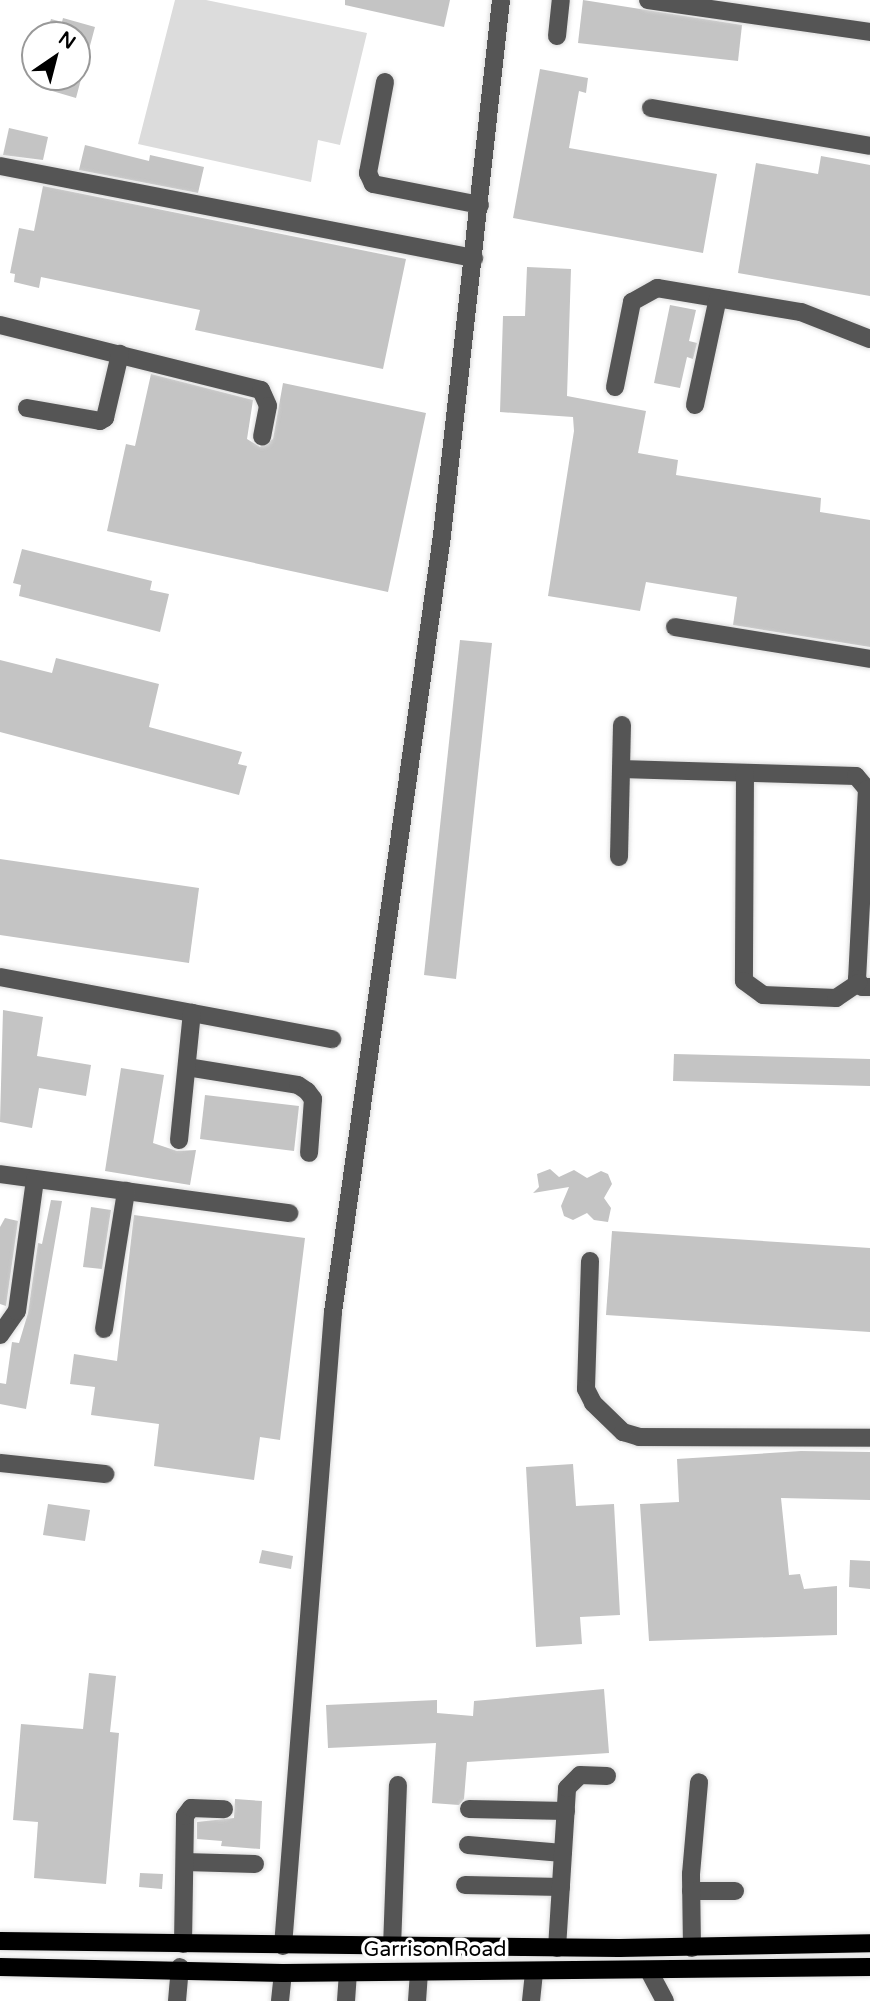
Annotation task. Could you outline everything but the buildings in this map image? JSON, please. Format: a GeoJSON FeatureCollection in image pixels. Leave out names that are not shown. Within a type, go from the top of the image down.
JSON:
{"type":"FeatureCollection","features":[{"type":"Feature","properties":{"kind":"main road","name":"Garrison Road"},"geometry":{"type":"LineString","coordinates":[[0,1941],[557,1948],[692,1948],[870,1943]]}},
{"type":"Feature","properties":{"kind":"main road","name":"Garrison Road"},"geometry":{"type":"LineString","coordinates":[[0,1967],[180,1967],[283,1973],[870,1967]]}},
{"type":"Feature","properties":{"kind":"street"},"geometry":{"type":"LineString","coordinates":[[283,1946],[332,1312],[442,535],[501,0]]}},
{"type":"Feature","properties":{"kind":"street"},"geometry":{"type":"LineString","coordinates":[[557,36],[561,0]]}},
{"type":"Feature","properties":{"kind":"street"},"geometry":{"type":"LineString","coordinates":[[648,0],[870,32]]}},
{"type":"Feature","properties":{"kind":"street"},"geometry":{"type":"LineString","coordinates":[[385,82],[368,173],[373,184],[480,205]]}},
{"type":"Feature","properties":{"kind":"street"},"geometry":{"type":"LineString","coordinates":[[651,108],[870,146]]}},
{"type":"Feature","properties":{"kind":"street"},"geometry":{"type":"LineString","coordinates":[[0,166],[474,258]]}},
{"type":"Feature","properties":{"kind":"street"},"geometry":{"type":"LineString","coordinates":[[615,387],[632,302],[639,294],[657,288],[801,312],[870,339]]}},
{"type":"Feature","properties":{"kind":"street"},"geometry":{"type":"LineString","coordinates":[[695,405],[718,298]]}},
{"type":"Feature","properties":{"kind":"street"},"geometry":{"type":"LineString","coordinates":[[0,325],[261,390],[267,396],[268,406],[262,436]]}},
{"type":"Feature","properties":{"kind":"street"},"geometry":{"type":"LineString","coordinates":[[27,408],[100,421],[105,418],[120,354]]}},
{"type":"Feature","properties":{"kind":"street"},"geometry":{"type":"LineString","coordinates":[[675,626],[870,659]]}},
{"type":"Feature","properties":{"kind":"street"},"geometry":{"type":"LineString","coordinates":[[619,858],[622,725]]}},
{"type":"Feature","properties":{"kind":"street"},"geometry":{"type":"LineString","coordinates":[[621,769],[856,776],[866,789],[864,985],[836,998],[763,995],[744,981],[745,773]]}},
{"type":"Feature","properties":{"kind":"street"},"geometry":{"type":"LineString","coordinates":[[0,977],[332,1039]]}},
{"type":"Feature","properties":{"kind":"street"},"geometry":{"type":"LineString","coordinates":[[179,1140],[192,1013]]}},
{"type":"Feature","properties":{"kind":"street"},"geometry":{"type":"LineString","coordinates":[[187,1067],[298,1085],[307,1091],[313,1099],[309,1153]]}},
{"type":"Feature","properties":{"kind":"street"},"geometry":{"type":"LineString","coordinates":[[0,1174],[289,1213]]}},
{"type":"Feature","properties":{"kind":"street"},"geometry":{"type":"LineString","coordinates":[[0,1335],[16,1311],[35,1179]]}},
{"type":"Feature","properties":{"kind":"street"},"geometry":{"type":"LineString","coordinates":[[104,1329],[127,1191]]}},
{"type":"Feature","properties":{"kind":"street"},"geometry":{"type":"LineString","coordinates":[[590,1261],[586,1389],[593,1403],[624,1432],[639,1437],[870,1438]]}},
{"type":"Feature","properties":{"kind":"street"},"geometry":{"type":"LineString","coordinates":[[0,1463],[105,1474]]}},
{"type":"Feature","properties":{"kind":"street"},"geometry":{"type":"LineString","coordinates":[[557,1948],[566,1811],[571,1780],[580,1775],[607,1776]]}},
{"type":"Feature","properties":{"kind":"street"},"geometry":{"type":"LineString","coordinates":[[692,1948],[691,1891],[699,1782]]}},
{"type":"Feature","properties":{"kind":"street"},"geometry":{"type":"LineString","coordinates":[[392,1947],[398,1785]]}},
{"type":"Feature","properties":{"kind":"street"},"geometry":{"type":"LineString","coordinates":[[183,1944],[187,1811],[224,1810]]}},
{"type":"Feature","properties":{"kind":"street"},"geometry":{"type":"LineString","coordinates":[[470,1810],[566,1811]]}},
{"type":"Feature","properties":{"kind":"street"},"geometry":{"type":"LineString","coordinates":[[468,1845],[563,1853]]}},
{"type":"Feature","properties":{"kind":"street"},"geometry":{"type":"LineString","coordinates":[[185,1861],[255,1864]]}},
{"type":"Feature","properties":{"kind":"street"},"geometry":{"type":"LineString","coordinates":[[465,1885],[561,1887]]}},
{"type":"Feature","properties":{"kind":"street"},"geometry":{"type":"LineString","coordinates":[[691,1891],[735,1891]]}},
{"type":"Feature","properties":{"kind":"street"},"geometry":{"type":"LineString","coordinates":[[177,2001],[180,1967]]}},
{"type":"Feature","properties":{"kind":"street"},"geometry":{"type":"LineString","coordinates":[[649,1971],[665,2001]]}},
{"type":"Feature","properties":{"kind":"street"},"geometry":{"type":"LineString","coordinates":[[531,2001],[534,1972]]}},
{"type":"Feature","properties":{"kind":"street"},"geometry":{"type":"LineString","coordinates":[[280,2001],[283,1973]]}},
{"type":"Feature","properties":{"kind":"street"},"geometry":{"type":"LineString","coordinates":[[346,2001],[348,1973]]}},
{"type":"Feature","properties":{"kind":"street"},"geometry":{"type":"LineString","coordinates":[[416,2001],[419,1973]]}},
{"type":"Feature","properties":{"kind":"shaded area"},"geometry":{"type":"Polygon","coordinates":[[[175,0],[206,0],[367,33],[340,145],[318,140],[311,182],[138,144],[175,0]]]}}]}
